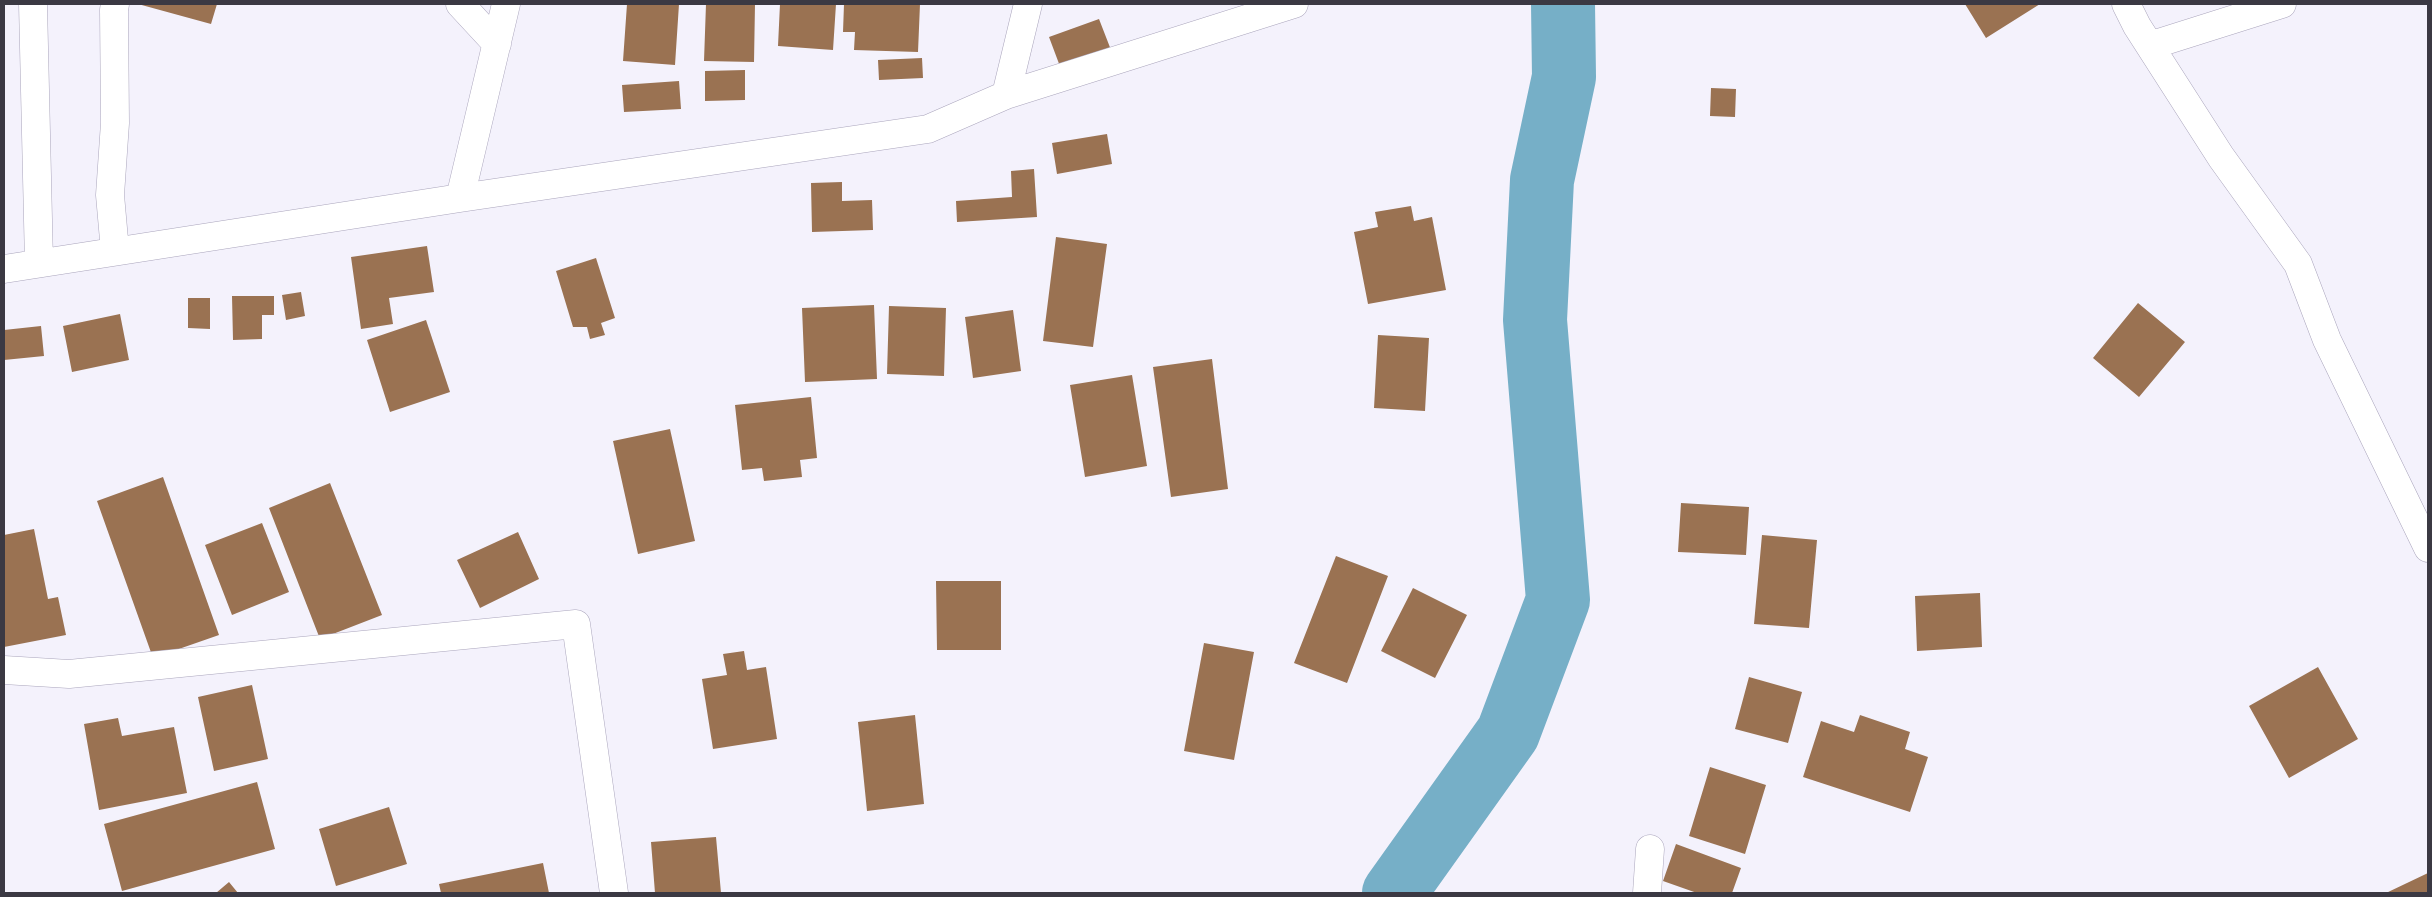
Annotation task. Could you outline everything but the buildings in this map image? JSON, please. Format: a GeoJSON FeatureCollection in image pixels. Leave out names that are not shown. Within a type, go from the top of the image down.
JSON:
{"type":"FeatureCollection","features":[{"type":"Feature","properties":{"kind":"street"},"geometry":{"type":"LineString","coordinates":[[33,4],[39,263]]}},
{"type":"Feature","properties":{"kind":"street"},"geometry":{"type":"LineString","coordinates":[[115,4],[115,123],[110,195],[116,251]]}},
{"type":"Feature","properties":{"kind":"street"},"geometry":{"type":"LineString","coordinates":[[460,4],[496,44]]}},
{"type":"Feature","properties":{"kind":"street"},"geometry":{"type":"LineString","coordinates":[[460,198],[506,4]]}},
{"type":"Feature","properties":{"kind":"street"},"geometry":{"type":"LineString","coordinates":[[1006,95],[1028,4]]}},
{"type":"Feature","properties":{"kind":"street"},"geometry":{"type":"LineString","coordinates":[[4,269],[460,198],[928,129],[1006,95],[1294,4]]}},
{"type":"Feature","properties":{"kind":"street"},"geometry":{"type":"LineString","coordinates":[[2126,4],[2221,156],[2298,264],[2327,340],[2428,548]]}},
{"type":"Feature","properties":{"kind":"street"},"geometry":{"type":"LineString","coordinates":[[2152,46],[2282,4]]}},
{"type":"Feature","properties":{"kind":"street"},"geometry":{"type":"LineString","coordinates":[[4,670],[69,674],[576,624],[614,893]]}},
{"type":"Feature","properties":{"kind":"street"},"geometry":{"type":"LineString","coordinates":[[1647,893],[1650,849]]}},
{"type":"Feature","properties":{"kind":"waterway"},"geometry":{"type":"LineString","coordinates":[[1394,893],[1508,733],[1558,600],[1535,320],[1542,180],[1564,77],[1563,4]]}}]}
